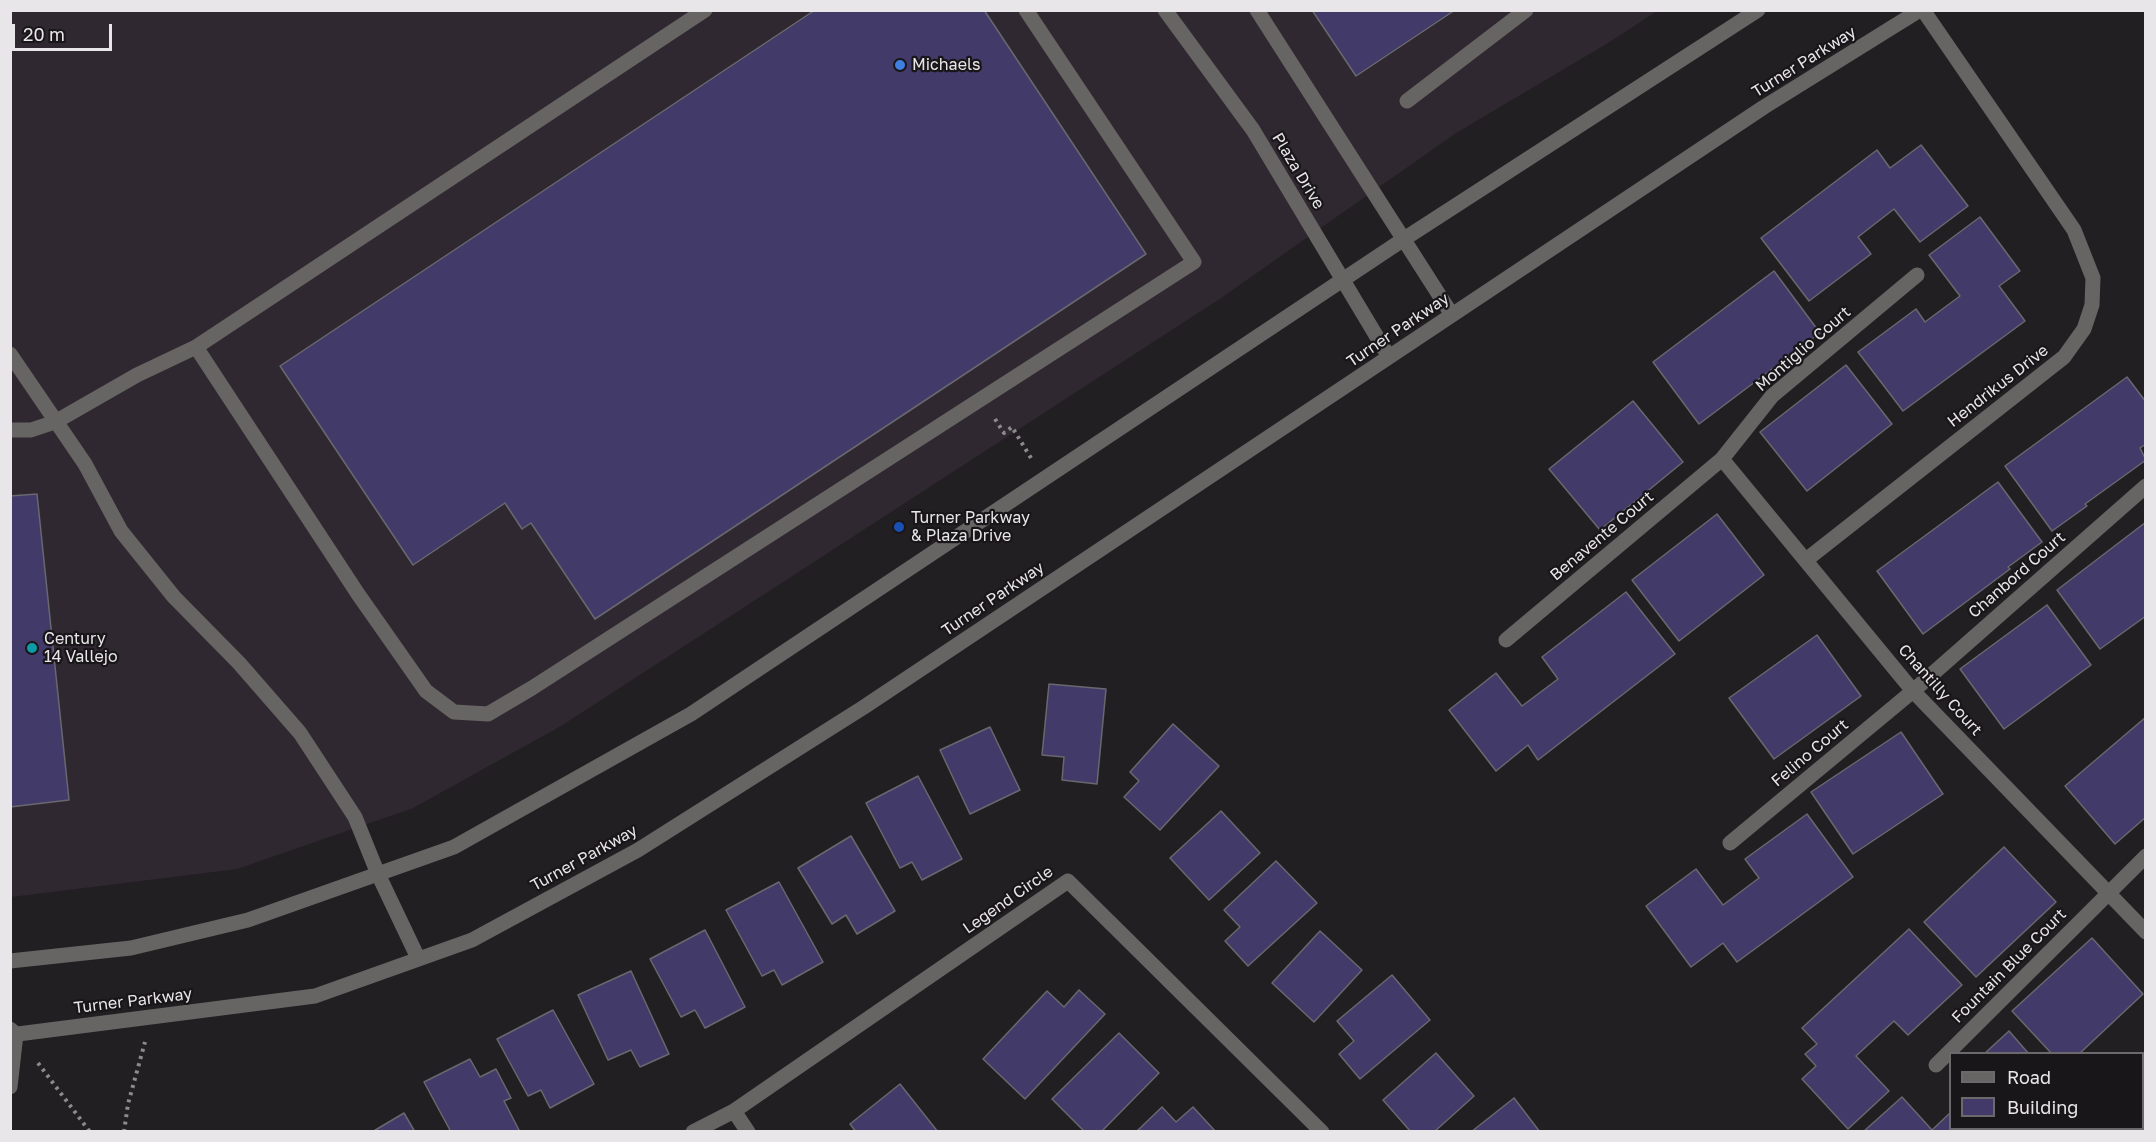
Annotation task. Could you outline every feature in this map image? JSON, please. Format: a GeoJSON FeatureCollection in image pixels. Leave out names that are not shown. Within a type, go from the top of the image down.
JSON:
{"type":"FeatureCollection","features":[{"type":"Feature","properties":{"kind":"street"},"geometry":{"type":"LineString","coordinates":[[10,430],[31,430],[56,422],[137,375],[196,347],[705,10]]}},
{"type":"Feature","properties":{"kind":"street"},"geometry":{"type":"LineString","coordinates":[[196,347],[358,594],[426,691],[454,712],[488,714],[532,688],[1194,262],[1026,10]]}},
{"type":"Feature","properties":{"kind":"street","name":"Plaza Drive"},"geometry":{"type":"LineString","coordinates":[[1165,10],[1252,130],[1389,357]]}},
{"type":"Feature","properties":{"kind":"street"},"geometry":{"type":"LineString","coordinates":[[1257,10],[1452,315]]}},
{"type":"Feature","properties":{"kind":"street"},"geometry":{"type":"LineString","coordinates":[[1407,101],[1526,10]]}},
{"type":"Feature","properties":{"kind":"street"},"geometry":{"type":"LineString","coordinates":[[10,961],[131,948],[238,922],[454,847],[691,714],[1404,239],[1758,10]]}},
{"type":"Feature","properties":{"kind":"street","name":"Turner Parkway"},"geometry":{"type":"LineString","coordinates":[[12,1033],[315,996],[472,940],[638,850],[864,707],[1764,107],[1922,10]]}},
{"type":"Feature","properties":{"kind":"street","name":"Hendrikus Drive"},"geometry":{"type":"LineString","coordinates":[[1806,560],[2064,357],[2084,329],[2092,305],[2093,278],[2074,230],[1922,10]]}},
{"type":"Feature","properties":{"kind":"street","name":"Montiglio Court"},"geometry":{"type":"LineString","coordinates":[[1722,459],[1772,396],[1917,275]]}},
{"type":"Feature","properties":{"kind":"street"},"geometry":{"type":"LineString","coordinates":[[10,354],[85,464],[121,531],[174,597],[239,663],[300,733],[355,817],[378,874],[418,958]]}},
{"type":"Feature","properties":{"kind":"street","name":"Chantilly Court"},"geometry":{"type":"LineString","coordinates":[[1722,459],[1913,691],[2145,932]]}},
{"type":"Feature","properties":{"kind":"street","name":"Benavente Court"},"geometry":{"type":"LineString","coordinates":[[1506,640],[1722,459]]}},
{"type":"Feature","properties":{"kind":"street","name":"Chanbord Court"},"geometry":{"type":"LineString","coordinates":[[1913,691],[2145,486]]}},
{"type":"Feature","properties":{"kind":"street","name":"Felino Court"},"geometry":{"type":"LineString","coordinates":[[1730,843],[1913,691]]}},
{"type":"Feature","properties":{"kind":"street","name":"Fountain Blue Court"},"geometry":{"type":"LineString","coordinates":[[1936,1065],[2145,856]]}},
{"type":"Feature","properties":{"kind":"street","name":"Legend Circle"},"geometry":{"type":"LineString","coordinates":[[693,1131],[734,1112],[1068,881],[1322,1131]]}},
{"type":"Feature","properties":{"kind":"street"},"geometry":{"type":"LineString","coordinates":[[10,1087],[12,1033]]}},
{"type":"Feature","properties":{"kind":"street"},"geometry":{"type":"LineString","coordinates":[[734,1112],[748,1131]]}},
{"type":"Feature","properties":{"kind":"path"},"geometry":{"type":"LineString","coordinates":[[982,399],[1004,433],[1012,428],[1044,479]]}},
{"type":"Feature","properties":{"kind":"path"},"geometry":{"type":"LineString","coordinates":[[124,1131],[128,1104],[144,1051],[148,1017]]}},
{"type":"Feature","properties":{"kind":"path"},"geometry":{"type":"LineString","coordinates":[[12,1033],[90,1131]]}},
{"type":"Feature","properties":{"kind":"shaded area"},"geometry":{"type":"Polygon","coordinates":[[[10,11],[1657,11],[1608,43],[1456,133],[1221,298],[561,726],[413,808],[237,869],[11,897],[10,11]]]}},
{"type":"Feature","properties":{"kind":"building"},"geometry":{"type":"Polygon","coordinates":[[[815,10],[984,10],[1146,254],[595,619],[531,523],[522,529],[505,503],[413,565],[280,366],[815,10]]]}},
{"type":"Feature","properties":{"kind":"building"},"geometry":{"type":"Polygon","coordinates":[[[1312,10],[1455,10],[1356,76],[1312,10]]]}},
{"type":"Feature","properties":{"kind":"building"},"geometry":{"type":"Polygon","coordinates":[[[1921,145],[1968,206],[1920,242],[1894,209],[1858,237],[1871,254],[1809,301],[1761,238],[1877,150],[1890,168],[1921,145]]]}},
{"type":"Feature","properties":{"kind":"building"},"geometry":{"type":"Polygon","coordinates":[[[1980,217],[2020,271],[1999,286],[2025,321],[1903,411],[1858,352],[1916,309],[1925,322],[1960,296],[1929,255],[1980,217]]]}},
{"type":"Feature","properties":{"kind":"building"},"geometry":{"type":"Polygon","coordinates":[[[1774,271],[1820,333],[1699,424],[1653,362],[1774,271]]]}},
{"type":"Feature","properties":{"kind":"building"},"geometry":{"type":"Polygon","coordinates":[[[1846,365],[1892,424],[1807,491],[1760,432],[1846,365]]]}},
{"type":"Feature","properties":{"kind":"building"},"geometry":{"type":"Polygon","coordinates":[[[2127,377],[2146,402],[2146,444],[2140,448],[2146,460],[2052,531],[2005,466],[2127,377]]]}},
{"type":"Feature","properties":{"kind":"building"},"geometry":{"type":"Polygon","coordinates":[[[1633,401],[1683,462],[1600,530],[1549,469],[1633,401]]]}},
{"type":"Feature","properties":{"kind":"building"},"geometry":{"type":"Polygon","coordinates":[[[1998,482],[2042,542],[1923,634],[1877,571],[1998,482]]]}},
{"type":"Feature","properties":{"kind":"building","name":"Century 14 Vallejo"},"geometry":{"type":"Polygon","coordinates":[[[37,494],[69,800],[10,807],[10,496],[37,494]]]}},
{"type":"Feature","properties":{"kind":"building"},"geometry":{"type":"Polygon","coordinates":[[[1717,514],[1764,575],[1679,641],[1632,580],[1717,514]]]}},
{"type":"Feature","properties":{"kind":"building"},"geometry":{"type":"Polygon","coordinates":[[[2146,522],[2146,616],[2100,649],[2057,590],[2146,522]]]}},
{"type":"Feature","properties":{"kind":"building"},"geometry":{"type":"Polygon","coordinates":[[[1626,592],[1675,654],[1538,760],[1528,745],[1496,771],[1449,710],[1496,673],[1522,706],[1558,679],[1542,657],[1626,592]]]}},
{"type":"Feature","properties":{"kind":"building"},"geometry":{"type":"Polygon","coordinates":[[[2047,605],[2091,665],[2004,729],[1960,669],[2047,605]]]}},
{"type":"Feature","properties":{"kind":"building"},"geometry":{"type":"Polygon","coordinates":[[[1817,635],[1861,696],[1774,759],[1729,698],[1817,635]]]}},
{"type":"Feature","properties":{"kind":"building"},"geometry":{"type":"Polygon","coordinates":[[[1049,684],[1106,689],[1097,784],[1062,780],[1064,757],[1042,755],[1049,684]]]}},
{"type":"Feature","properties":{"kind":"building"},"geometry":{"type":"Polygon","coordinates":[[[2146,717],[2146,817],[2115,844],[2065,786],[2146,717]]]}},
{"type":"Feature","properties":{"kind":"building"},"geometry":{"type":"Polygon","coordinates":[[[1173,724],[1219,766],[1160,830],[1124,797],[1139,781],[1130,772],[1173,724]]]}},
{"type":"Feature","properties":{"kind":"building"},"geometry":{"type":"Polygon","coordinates":[[[990,727],[1020,790],[970,814],[940,750],[990,727]]]}},
{"type":"Feature","properties":{"kind":"building"},"geometry":{"type":"Polygon","coordinates":[[[1901,732],[1943,794],[1853,854],[1811,792],[1901,732]]]}},
{"type":"Feature","properties":{"kind":"building"},"geometry":{"type":"Polygon","coordinates":[[[918,776],[962,859],[922,880],[912,862],[900,868],[866,803],[918,776]]]}},
{"type":"Feature","properties":{"kind":"building"},"geometry":{"type":"Polygon","coordinates":[[[1221,811],[1260,853],[1209,900],[1170,858],[1221,811]]]}},
{"type":"Feature","properties":{"kind":"building"},"geometry":{"type":"Polygon","coordinates":[[[1807,814],[1853,877],[1737,962],[1723,943],[1691,967],[1646,906],[1696,869],[1723,905],[1759,878],[1745,859],[1807,814]]]}},
{"type":"Feature","properties":{"kind":"building"},"geometry":{"type":"Polygon","coordinates":[[[851,836],[895,911],[857,934],[846,915],[832,924],[798,868],[851,836]]]}},
{"type":"Feature","properties":{"kind":"building"},"geometry":{"type":"Polygon","coordinates":[[[2004,847],[2056,902],[1976,977],[1924,922],[2004,847]]]}},
{"type":"Feature","properties":{"kind":"building"},"geometry":{"type":"Polygon","coordinates":[[[1276,861],[1317,903],[1248,966],[1225,941],[1240,927],[1224,910],[1276,861]]]}},
{"type":"Feature","properties":{"kind":"building"},"geometry":{"type":"Polygon","coordinates":[[[779,882],[823,962],[782,985],[774,970],[762,976],[726,910],[779,882]]]}},
{"type":"Feature","properties":{"kind":"building"},"geometry":{"type":"Polygon","coordinates":[[[1909,929],[1962,985],[1908,1035],[1894,1021],[1856,1056],[1889,1091],[1848,1129],[1802,1079],[1816,1066],[1805,1054],[1817,1044],[1802,1028],[1909,929]]]}},
{"type":"Feature","properties":{"kind":"building"},"geometry":{"type":"Polygon","coordinates":[[[705,930],[745,1007],[705,1028],[695,1010],[681,1017],[650,959],[705,930]]]}},
{"type":"Feature","properties":{"kind":"building"},"geometry":{"type":"Polygon","coordinates":[[[1320,931],[1362,970],[1314,1022],[1272,983],[1320,931]]]}},
{"type":"Feature","properties":{"kind":"building"},"geometry":{"type":"Polygon","coordinates":[[[2092,938],[2143,994],[2081,1052],[2050,1052],[2012,1011],[2092,938]]]}},
{"type":"Feature","properties":{"kind":"building"},"geometry":{"type":"Polygon","coordinates":[[[631,971],[669,1054],[640,1067],[631,1050],[608,1060],[578,995],[631,971]]]}},
{"type":"Feature","properties":{"kind":"building"},"geometry":{"type":"Polygon","coordinates":[[[1392,975],[1430,1020],[1360,1079],[1339,1054],[1354,1041],[1337,1021],[1392,975]]]}},
{"type":"Feature","properties":{"kind":"building"},"geometry":{"type":"Polygon","coordinates":[[[1079,990],[1105,1014],[1025,1099],[983,1059],[1047,991],[1064,1007],[1079,990]]]}},
{"type":"Feature","properties":{"kind":"building"},"geometry":{"type":"Polygon","coordinates":[[[553,1010],[594,1084],[550,1108],[541,1090],[528,1096],[497,1039],[553,1010]]]}},
{"type":"Feature","properties":{"kind":"building"},"geometry":{"type":"Polygon","coordinates":[[[2009,1031],[2027,1052],[1986,1052],[2009,1031]]]}},
{"type":"Feature","properties":{"kind":"building"},"geometry":{"type":"Polygon","coordinates":[[[1119,1033],[1159,1073],[1101,1132],[1085,1132],[1052,1099],[1119,1033]]]}},
{"type":"Feature","properties":{"kind":"building"},"geometry":{"type":"Polygon","coordinates":[[[1436,1053],[1474,1096],[1434,1132],[1411,1132],[1383,1100],[1436,1053]]]}},
{"type":"Feature","properties":{"kind":"building"},"geometry":{"type":"Polygon","coordinates":[[[470,1059],[480,1077],[496,1069],[511,1098],[504,1101],[520,1132],[451,1132],[424,1082],[470,1059]]]}},
{"type":"Feature","properties":{"kind":"building"},"geometry":{"type":"Polygon","coordinates":[[[900,1084],[938,1132],[856,1132],[850,1124],[900,1084]]]}},
{"type":"Feature","properties":{"kind":"building"},"geometry":{"type":"Polygon","coordinates":[[[1902,1097],[1932,1130],[1949,1114],[1949,1130],[2014,1130],[2013,1132],[1863,1132],[1902,1097]]]}},
{"type":"Feature","properties":{"kind":"building"},"geometry":{"type":"Polygon","coordinates":[[[1514,1098],[1540,1132],[1471,1132],[1514,1098]]]}},
{"type":"Feature","properties":{"kind":"building"},"geometry":{"type":"Polygon","coordinates":[[[1162,1107],[1176,1122],[1193,1107],[1216,1132],[1136,1132],[1162,1107]]]}},
{"type":"Feature","properties":{"kind":"building"},"geometry":{"type":"Polygon","coordinates":[[[404,1113],[415,1132],[372,1132],[404,1113]]]}},
{"type":"Feature","properties":{"kind":"building"},"geometry":{"type":"Polygon","coordinates":[[[2146,1113],[2146,1132],[2131,1132],[2132,1130],[2144,1130],[2146,1113]]]}},
{"type":"Feature","properties":{"kind":"place","name":"Michaels"},"geometry":{"type":"Point","coordinates":[900,65]}},
{"type":"Feature","properties":{"kind":"place","name":"Turner Parkway & Plaza Drive"},"geometry":{"type":"Point","coordinates":[899,527]}},
{"type":"Feature","properties":{"kind":"place","name":"Century 14 Vallejo"},"geometry":{"type":"Point","coordinates":[32,648]}}]}
